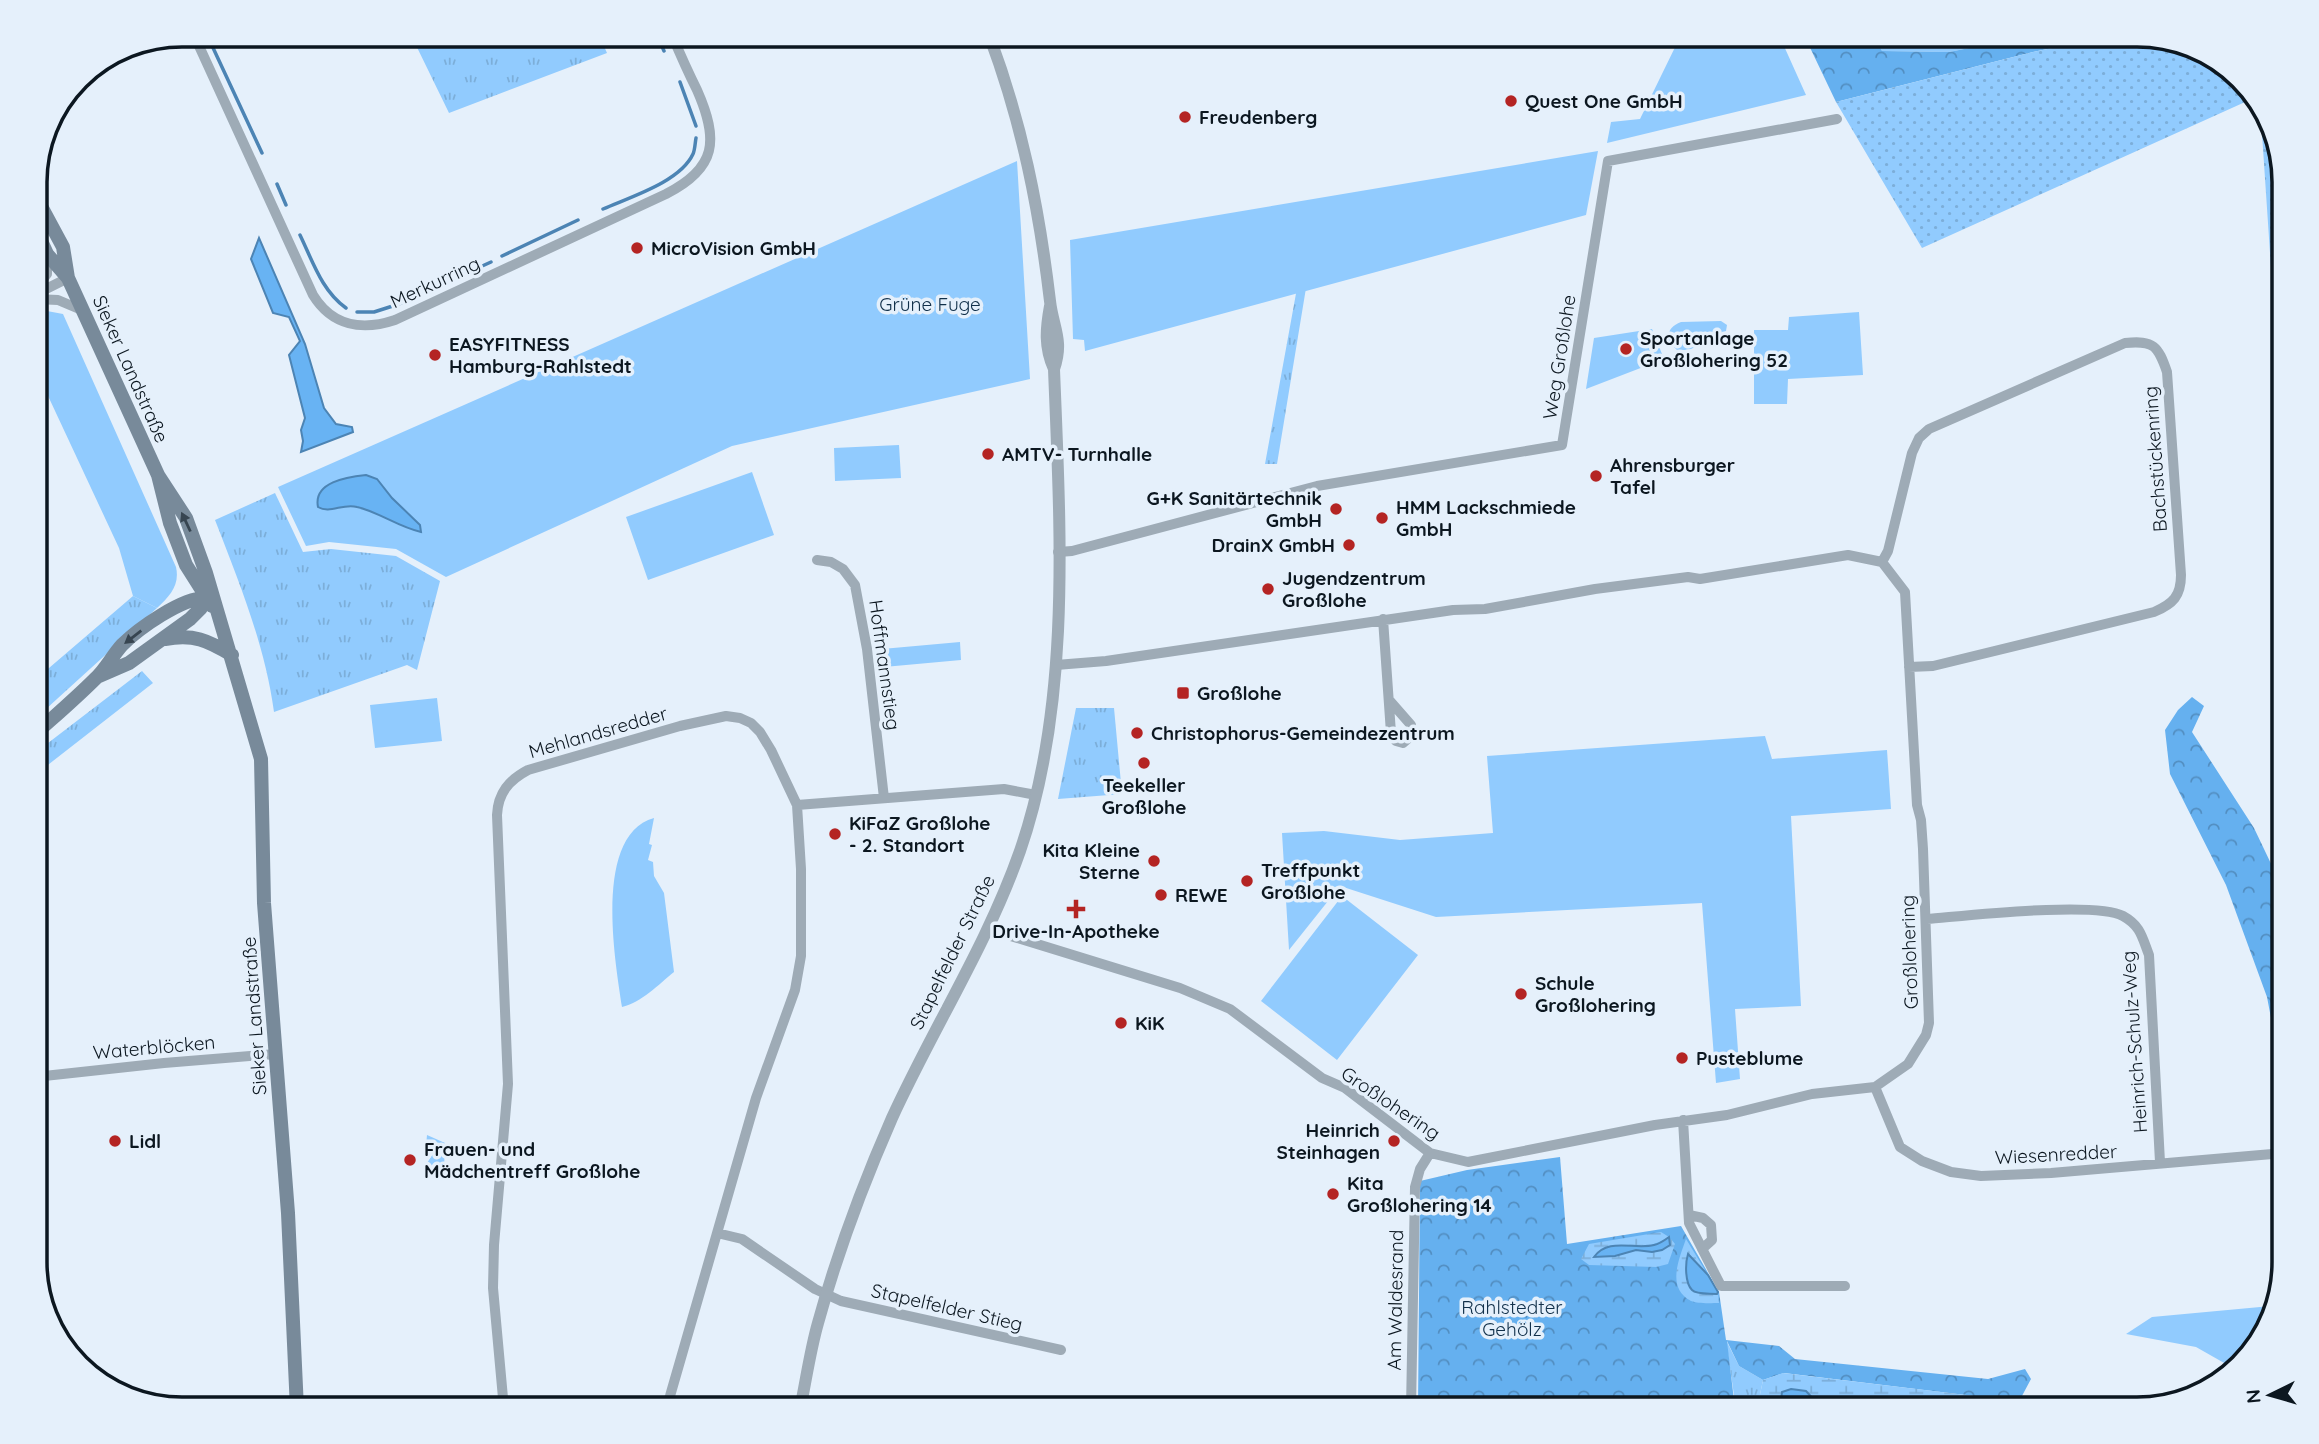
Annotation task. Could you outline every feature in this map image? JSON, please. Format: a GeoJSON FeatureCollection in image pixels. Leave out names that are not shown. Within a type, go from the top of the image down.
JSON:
{"type":"FeatureCollection","features":[{"type":"Feature","properties":{"kind":"main road","name":"Sieker Landstraße"},"geometry":{"type":"LineString","coordinates":[[48,219],[63,247],[68,278],[158,475],[186,518],[232,655],[260,753],[263,773],[263,872],[288,1213],[296,1397]]}},
{"type":"Feature","properties":{"kind":"main road","name":"Sieker Landstraße"},"geometry":{"type":"LineString","coordinates":[[48,255],[68,278]]}},
{"type":"Feature","properties":{"kind":"main road","name":"Sieker Landstraße"},"geometry":{"type":"LineString","coordinates":[[158,475],[170,523],[186,565],[222,626]]}},
{"type":"Feature","properties":{"kind":"main road","name":"Sieker Landstraße"},"geometry":{"type":"LineString","coordinates":[[177,607],[186,591],[186,565]]}},
{"type":"Feature","properties":{"kind":"main road","name":"Sieker Landstraße"},"geometry":{"type":"LineString","coordinates":[[205,598],[206,573]]}},
{"type":"Feature","properties":{"kind":"main road"},"geometry":{"type":"LineString","coordinates":[[48,722],[98,677],[122,645],[187,601],[205,598]]}},
{"type":"Feature","properties":{"kind":"main road"},"geometry":{"type":"LineString","coordinates":[[98,677],[130,663],[190,619],[201,608],[205,598]]}},
{"type":"Feature","properties":{"kind":"main road"},"geometry":{"type":"LineString","coordinates":[[160,640],[187,636],[198,638],[232,655]]}},
{"type":"Feature","properties":{"kind":"street","name":"Merkurring"},"geometry":{"type":"LineString","coordinates":[[200,48],[313,295],[334,318],[361,327],[395,320],[666,194],[698,172],[709,153],[711,128],[678,48]]}},
{"type":"Feature","properties":{"kind":"street","name":"Stapelfelder Straße"},"geometry":{"type":"LineString","coordinates":[[991,48],[995,53]]}},
{"type":"Feature","properties":{"kind":"street","name":"Stapelfelder Straße"},"geometry":{"type":"LineString","coordinates":[[802,1397],[817,1325],[864,1187],[892,1118],[988,929],[1020,851],[1036,795],[1046,739],[1056,665],[1058,552],[1054,369],[1047,355],[1046,330],[1050,306],[1030,168],[993,48]]}},
{"type":"Feature","properties":{"kind":"street","name":"Weg Großlohe"},"geometry":{"type":"LineString","coordinates":[[1058,552],[1072,551],[1317,486],[1562,445],[1608,160],[1837,119]]}},
{"type":"Feature","properties":{"kind":"street"},"geometry":{"type":"LineString","coordinates":[[48,288],[68,278]]}},
{"type":"Feature","properties":{"kind":"street"},"geometry":{"type":"LineString","coordinates":[[48,297],[83,311]]}},
{"type":"Feature","properties":{"kind":"street","name":"Bachstückenring"},"geometry":{"type":"LineString","coordinates":[[1882,562],[1888,551],[1912,453],[1919,438],[1929,429],[2124,343],[2144,341],[2159,350],[2167,372],[2181,575],[2181,585],[2175,600],[2154,612],[1933,666],[1909,667]]}},
{"type":"Feature","properties":{"kind":"street"},"geometry":{"type":"LineString","coordinates":[[1056,665],[1107,661],[1383,619],[1453,610],[1485,609],[1595,589],[1688,577],[1700,579],[1848,555],[1882,562]]}},
{"type":"Feature","properties":{"kind":"street","name":"Hoffmannstieg"},"geometry":{"type":"LineString","coordinates":[[817,560],[831,562],[843,569],[855,585],[867,649],[884,798]]}},
{"type":"Feature","properties":{"kind":"street","name":"Großlohering"},"geometry":{"type":"LineString","coordinates":[[988,929],[1180,988],[1230,1009],[1322,1078],[1345,1087],[1430,1153],[1468,1162],[1683,1120],[1727,1115],[1812,1094],[1875,1087],[1908,1064],[1926,1035],[1929,1023],[1927,919],[1921,820],[1917,805],[1905,592],[1882,562]]}},
{"type":"Feature","properties":{"kind":"street"},"geometry":{"type":"LineString","coordinates":[[1383,619],[1390,701]]}},
{"type":"Feature","properties":{"kind":"street","name":"Mehlandsredder"},"geometry":{"type":"LineString","coordinates":[[503,1397],[493,1288],[494,1245],[508,1084],[497,815],[501,795],[509,783],[528,770],[680,726],[726,716],[751,723],[761,732],[797,805],[801,869],[801,956],[796,990],[756,1098],[670,1397]]}},
{"type":"Feature","properties":{"kind":"street"},"geometry":{"type":"LineString","coordinates":[[797,805],[1004,789],[1036,795]]}},
{"type":"Feature","properties":{"kind":"street","name":"Heinrich-Schulz-Weg"},"geometry":{"type":"LineString","coordinates":[[1927,919],[2083,909],[2120,915],[2139,928],[2148,956],[2160,1162]]}},
{"type":"Feature","properties":{"kind":"street","name":"Waterblöcken"},"geometry":{"type":"LineString","coordinates":[[48,1076],[276,1054]]}},
{"type":"Feature","properties":{"kind":"street","name":"Wiesenredder"},"geometry":{"type":"LineString","coordinates":[[1875,1087],[1900,1147],[1922,1161],[1951,1172],[1981,1176],[2129,1167],[2160,1162],[2272,1154]]}},
{"type":"Feature","properties":{"kind":"street"},"geometry":{"type":"LineString","coordinates":[[1683,1120],[1689,1223],[1721,1286],[1845,1286]]}},
{"type":"Feature","properties":{"kind":"street","name":"Am Waldesrand"},"geometry":{"type":"LineString","coordinates":[[1411,1397],[1415,1187],[1420,1169],[1430,1153]]}},
{"type":"Feature","properties":{"kind":"street"},"geometry":{"type":"LineString","coordinates":[[1689,1214],[1703,1218],[1713,1229],[1712,1240],[1702,1249]]}},
{"type":"Feature","properties":{"kind":"street"},"geometry":{"type":"LineString","coordinates":[[717,1233],[742,1239],[827,1295]]}},
{"type":"Feature","properties":{"kind":"street","name":"Stapelfelder Stieg"},"geometry":{"type":"LineString","coordinates":[[827,1295],[841,1301],[1061,1350]]}},
{"type":"Feature","properties":{"kind":"green space"},"geometry":{"type":"Polygon","coordinates":[[[1675,47],[1784,47],[1806,95],[1607,143],[1611,122],[1640,119],[1675,47]]]}},
{"type":"Feature","properties":{"kind":"green space"},"geometry":{"type":"Polygon","coordinates":[[[1810,47],[1880,47],[1882,51],[1949,52],[1974,47],[2057,47],[2033,52],[1836,102],[1810,47]]]}},
{"type":"Feature","properties":{"kind":"green space"},"geometry":{"type":"Polygon","coordinates":[[[1880,47],[1974,47],[1949,52],[1882,51],[1880,47]]]}},
{"type":"Feature","properties":{"kind":"green space"},"geometry":{"type":"Polygon","coordinates":[[[2057,47],[2137,47],[2172,52],[2204,65],[2219,75],[2245,102],[1922,248],[1836,102],[2057,47]]]}},
{"type":"Feature","properties":{"kind":"green space"},"geometry":{"type":"Polygon","coordinates":[[[417,48],[605,48],[607,53],[449,113],[417,48]]]}},
{"type":"Feature","properties":{"kind":"green space"},"geometry":{"type":"Polygon","coordinates":[[[2262,132],[2271,173],[2271,269],[2262,132]]]}},
{"type":"Feature","properties":{"kind":"green space"},"geometry":{"type":"Polygon","coordinates":[[[1598,151],[1586,215],[1085,351],[1084,340],[1073,339],[1070,240],[1598,151]]]}},
{"type":"Feature","properties":{"kind":"green space","name":"Grüne Fuge"},"geometry":{"type":"Polygon","coordinates":[[[1017,161],[1030,379],[732,446],[446,577],[396,549],[329,542],[306,546],[278,487],[1017,161]]]}},
{"type":"Feature","properties":{"kind":"green space"},"geometry":{"type":"Polygon","coordinates":[[[1297,288],[1306,288],[1277,464],[1265,464],[1297,288]]]}},
{"type":"Feature","properties":{"kind":"green space"},"geometry":{"type":"Polygon","coordinates":[[[48,311],[63,314],[176,567],[177,579],[173,590],[157,608],[133,596],[119,548],[48,396],[48,311]]]}},
{"type":"Feature","properties":{"kind":"green space"},"geometry":{"type":"Polygon","coordinates":[[[1859,312],[1863,375],[1788,379],[1787,404],[1754,404],[1754,330],[1788,330],[1789,317],[1859,312]]]}},
{"type":"Feature","properties":{"kind":"green space","name":"Sportanlage Großlohering 52"},"geometry":{"type":"Polygon","coordinates":[[[1721,321],[1727,325],[1726,331],[1691,349],[1678,351],[1669,342],[1670,329],[1681,322],[1721,321]]]}},
{"type":"Feature","properties":{"kind":"green space","name":"Sportanlage Großlohering 52"},"geometry":{"type":"Polygon","coordinates":[[[1652,329],[1664,359],[1586,389],[1594,338],[1652,329]]]}},
{"type":"Feature","properties":{"kind":"green space"},"geometry":{"type":"Polygon","coordinates":[[[899,445],[901,478],[835,481],[834,448],[899,445]]]}},
{"type":"Feature","properties":{"kind":"green space"},"geometry":{"type":"Polygon","coordinates":[[[752,472],[774,535],[648,580],[626,517],[752,472]]]}},
{"type":"Feature","properties":{"kind":"green space"},"geometry":{"type":"Polygon","coordinates":[[[275,493],[303,552],[331,549],[396,556],[440,581],[417,670],[407,665],[274,712],[258,638],[215,520],[275,493]]]}},
{"type":"Feature","properties":{"kind":"green space"},"geometry":{"type":"Polygon","coordinates":[[[133,596],[157,608],[48,707],[48,669],[133,596]]]}},
{"type":"Feature","properties":{"kind":"green space"},"geometry":{"type":"Polygon","coordinates":[[[960,642],[961,660],[884,667],[882,649],[960,642]]]}},
{"type":"Feature","properties":{"kind":"green space"},"geometry":{"type":"Polygon","coordinates":[[[142,671],[153,683],[48,765],[48,743],[142,671]]]}},
{"type":"Feature","properties":{"kind":"green space"},"geometry":{"type":"Polygon","coordinates":[[[2192,697],[2204,706],[2192,732],[2254,828],[2272,865],[2272,1022],[2267,997],[2226,885],[2170,774],[2165,730],[2178,710],[2192,697]]]}},
{"type":"Feature","properties":{"kind":"green space"},"geometry":{"type":"Polygon","coordinates":[[[437,698],[442,741],[375,748],[370,705],[437,698]]]}},
{"type":"Feature","properties":{"kind":"green space"},"geometry":{"type":"Polygon","coordinates":[[[1076,708],[1114,708],[1122,794],[1058,799],[1076,708]]]}},
{"type":"Feature","properties":{"kind":"green space"},"geometry":{"type":"Polygon","coordinates":[[[1765,736],[1772,759],[1887,750],[1891,809],[1791,816],[1801,1006],[1735,1009],[1740,1079],[1716,1083],[1702,903],[1436,917],[1340,886],[1289,950],[1282,833],[1324,831],[1400,840],[1493,833],[1487,756],[1765,736]]]}},
{"type":"Feature","properties":{"kind":"green space"},"geometry":{"type":"Polygon","coordinates":[[[654,818],[648,860],[653,862],[654,876],[664,893],[674,972],[643,997],[622,1007],[613,931],[615,873],[622,848],[635,829],[654,818]]]}},
{"type":"Feature","properties":{"kind":"green space"},"geometry":{"type":"Polygon","coordinates":[[[1342,896],[1418,955],[1337,1060],[1261,1001],[1342,896]]]}},
{"type":"Feature","properties":{"kind":"green space"},"geometry":{"type":"Polygon","coordinates":[[[427,1135],[445,1143],[444,1169],[428,1176],[427,1163],[433,1154],[426,1146],[427,1135]]]}},
{"type":"Feature","properties":{"kind":"green space","name":"Rahlstedter Gehölz"},"geometry":{"type":"Polygon","coordinates":[[[1560,1157],[1567,1244],[1681,1226],[1719,1292],[1726,1340],[1779,1346],[1795,1359],[1988,1379],[2025,1369],[2031,1379],[2021,1397],[1982,1397],[1784,1373],[1763,1380],[1739,1366],[1727,1341],[1734,1397],[1418,1397],[1420,1181],[1467,1170],[1560,1157]]]}},
{"type":"Feature","properties":{"kind":"green space"},"geometry":{"type":"Polygon","coordinates":[[[1661,1232],[1669,1237],[1636,1250],[1652,1252],[1670,1245],[1671,1239],[1675,1244],[1668,1264],[1656,1267],[1589,1265],[1581,1259],[1589,1244],[1661,1232]]]}},
{"type":"Feature","properties":{"kind":"green space"},"geometry":{"type":"Polygon","coordinates":[[[1686,1239],[1708,1275],[1690,1255],[1691,1289],[1695,1292],[1718,1292],[1719,1303],[1691,1301],[1679,1289],[1676,1273],[1686,1239]]]}},
{"type":"Feature","properties":{"kind":"green space"},"geometry":{"type":"Polygon","coordinates":[[[2263,1307],[2244,1344],[2225,1363],[2196,1347],[2126,1334],[2152,1317],[2263,1307]]]}},
{"type":"Feature","properties":{"kind":"green space"},"geometry":{"type":"Polygon","coordinates":[[[1726,1340],[1739,1366],[1763,1380],[1759,1397],[1734,1397],[1726,1340]]]}},
{"type":"Feature","properties":{"kind":"green space"},"geometry":{"type":"Polygon","coordinates":[[[1783,1373],[1983,1397],[1799,1397],[1782,1392],[1781,1397],[1759,1397],[1763,1380],[1783,1373]]]}},
{"type":"Feature","properties":{"kind":"shaded area"},"geometry":{"type":"Polygon","coordinates":[[[259,238],[305,344],[324,408],[336,424],[352,427],[353,432],[301,452],[301,430],[305,418],[289,355],[300,341],[289,317],[273,313],[251,259],[259,238]]]}},
{"type":"Feature","properties":{"kind":"shaded area"},"geometry":{"type":"Polygon","coordinates":[[[366,475],[377,479],[420,525],[421,532],[357,507],[318,507],[318,499],[326,486],[341,479],[366,475]]]}},
{"type":"Feature","properties":{"kind":"shaded area"},"geometry":{"type":"Polygon","coordinates":[[[1669,1237],[1670,1245],[1662,1250],[1636,1250],[1615,1256],[1594,1257],[1606,1247],[1654,1245],[1669,1237]]]}},
{"type":"Feature","properties":{"kind":"shaded area"},"geometry":{"type":"Polygon","coordinates":[[[1688,1254],[1708,1275],[1717,1294],[1697,1293],[1692,1290],[1686,1273],[1688,1254]]]}},
{"type":"Feature","properties":{"kind":"shaded area"},"geometry":{"type":"Polygon","coordinates":[[[1791,1389],[1806,1391],[1811,1397],[1781,1397],[1782,1392],[1791,1389]]]}},
{"type":"Feature","properties":{"kind":"waterway"},"geometry":{"type":"LineString","coordinates":[[213,48],[262,153]]}},
{"type":"Feature","properties":{"kind":"waterway"},"geometry":{"type":"LineString","coordinates":[[680,82],[696,126]]}},
{"type":"Feature","properties":{"kind":"waterway"},"geometry":{"type":"LineString","coordinates":[[603,209],[653,188],[677,173],[693,154],[696,138]]}},
{"type":"Feature","properties":{"kind":"waterway"},"geometry":{"type":"LineString","coordinates":[[277,184],[286,205]]}},
{"type":"Feature","properties":{"kind":"waterway"},"geometry":{"type":"LineString","coordinates":[[502,256],[578,220]]}},
{"type":"Feature","properties":{"kind":"waterway"},"geometry":{"type":"LineString","coordinates":[[300,235],[324,285],[346,308]]}},
{"type":"Feature","properties":{"kind":"waterway"},"geometry":{"type":"LineString","coordinates":[[357,312],[374,312],[399,304],[491,262]]}},
{"type":"Feature","properties":{"kind":"place","name":"Quest One GmbH"},"geometry":{"type":"Point","coordinates":[1511,101]}},
{"type":"Feature","properties":{"kind":"place","name":"Freudenberg"},"geometry":{"type":"Point","coordinates":[1185,117]}},
{"type":"Feature","properties":{"kind":"place","name":"MicroVision GmbH"},"geometry":{"type":"Point","coordinates":[637,248]}},
{"type":"Feature","properties":{"kind":"place","name":"Sportanlage Großlohering 52"},"geometry":{"type":"Point","coordinates":[1626,349]}},
{"type":"Feature","properties":{"kind":"place","name":"EASYFITNESS Hamburg-Rahlstedt"},"geometry":{"type":"Point","coordinates":[435,355]}},
{"type":"Feature","properties":{"kind":"place","name":"AMTV- Turnhalle"},"geometry":{"type":"Point","coordinates":[988,454]}},
{"type":"Feature","properties":{"kind":"place","name":"Ahrensburger Tafel"},"geometry":{"type":"Point","coordinates":[1596,476]}},
{"type":"Feature","properties":{"kind":"place","name":"G+K Sanitärtechnik GmbH"},"geometry":{"type":"Point","coordinates":[1336,509]}},
{"type":"Feature","properties":{"kind":"place","name":"HMM Lackschmiede GmbH"},"geometry":{"type":"Point","coordinates":[1382,518]}},
{"type":"Feature","properties":{"kind":"place","name":"DrainX GmbH"},"geometry":{"type":"Point","coordinates":[1349,545]}},
{"type":"Feature","properties":{"kind":"place","name":"Jugendzentrum Großlohe"},"geometry":{"type":"Point","coordinates":[1268,589]}},
{"type":"Feature","properties":{"kind":"place","name":"Großlohe"},"geometry":{"type":"Point","coordinates":[1183,693]}},
{"type":"Feature","properties":{"kind":"place","name":"Christophorus-Gemeindezentrum"},"geometry":{"type":"Point","coordinates":[1137,733]}},
{"type":"Feature","properties":{"kind":"place","name":"Teekeller Großlohe"},"geometry":{"type":"Point","coordinates":[1144,763]}},
{"type":"Feature","properties":{"kind":"place","name":"KiFaZ Großlohe - 2. Standort"},"geometry":{"type":"Point","coordinates":[835,834]}},
{"type":"Feature","properties":{"kind":"place","name":"Kita Kleine Sterne"},"geometry":{"type":"Point","coordinates":[1154,861]}},
{"type":"Feature","properties":{"kind":"place","name":"Treffpunkt Großlohe"},"geometry":{"type":"Point","coordinates":[1247,881]}},
{"type":"Feature","properties":{"kind":"place","name":"REWE"},"geometry":{"type":"Point","coordinates":[1161,895]}},
{"type":"Feature","properties":{"kind":"place","name":"Drive-In-Apotheke"},"geometry":{"type":"Point","coordinates":[1076,909]}},
{"type":"Feature","properties":{"kind":"place","name":"Schule Großlohering"},"geometry":{"type":"Point","coordinates":[1521,994]}},
{"type":"Feature","properties":{"kind":"place","name":"KiK"},"geometry":{"type":"Point","coordinates":[1121,1023]}},
{"type":"Feature","properties":{"kind":"place","name":"Pusteblume"},"geometry":{"type":"Point","coordinates":[1682,1058]}},
{"type":"Feature","properties":{"kind":"place","name":"Lidl"},"geometry":{"type":"Point","coordinates":[115,1141]}},
{"type":"Feature","properties":{"kind":"place","name":"Heinrich Steinhagen"},"geometry":{"type":"Point","coordinates":[1394,1141]}},
{"type":"Feature","properties":{"kind":"place","name":"Frauen- und Mädchentreff Großlohe"},"geometry":{"type":"Point","coordinates":[410,1160]}},
{"type":"Feature","properties":{"kind":"place","name":"Kita Großlohering 14"},"geometry":{"type":"Point","coordinates":[1333,1194]}}]}
